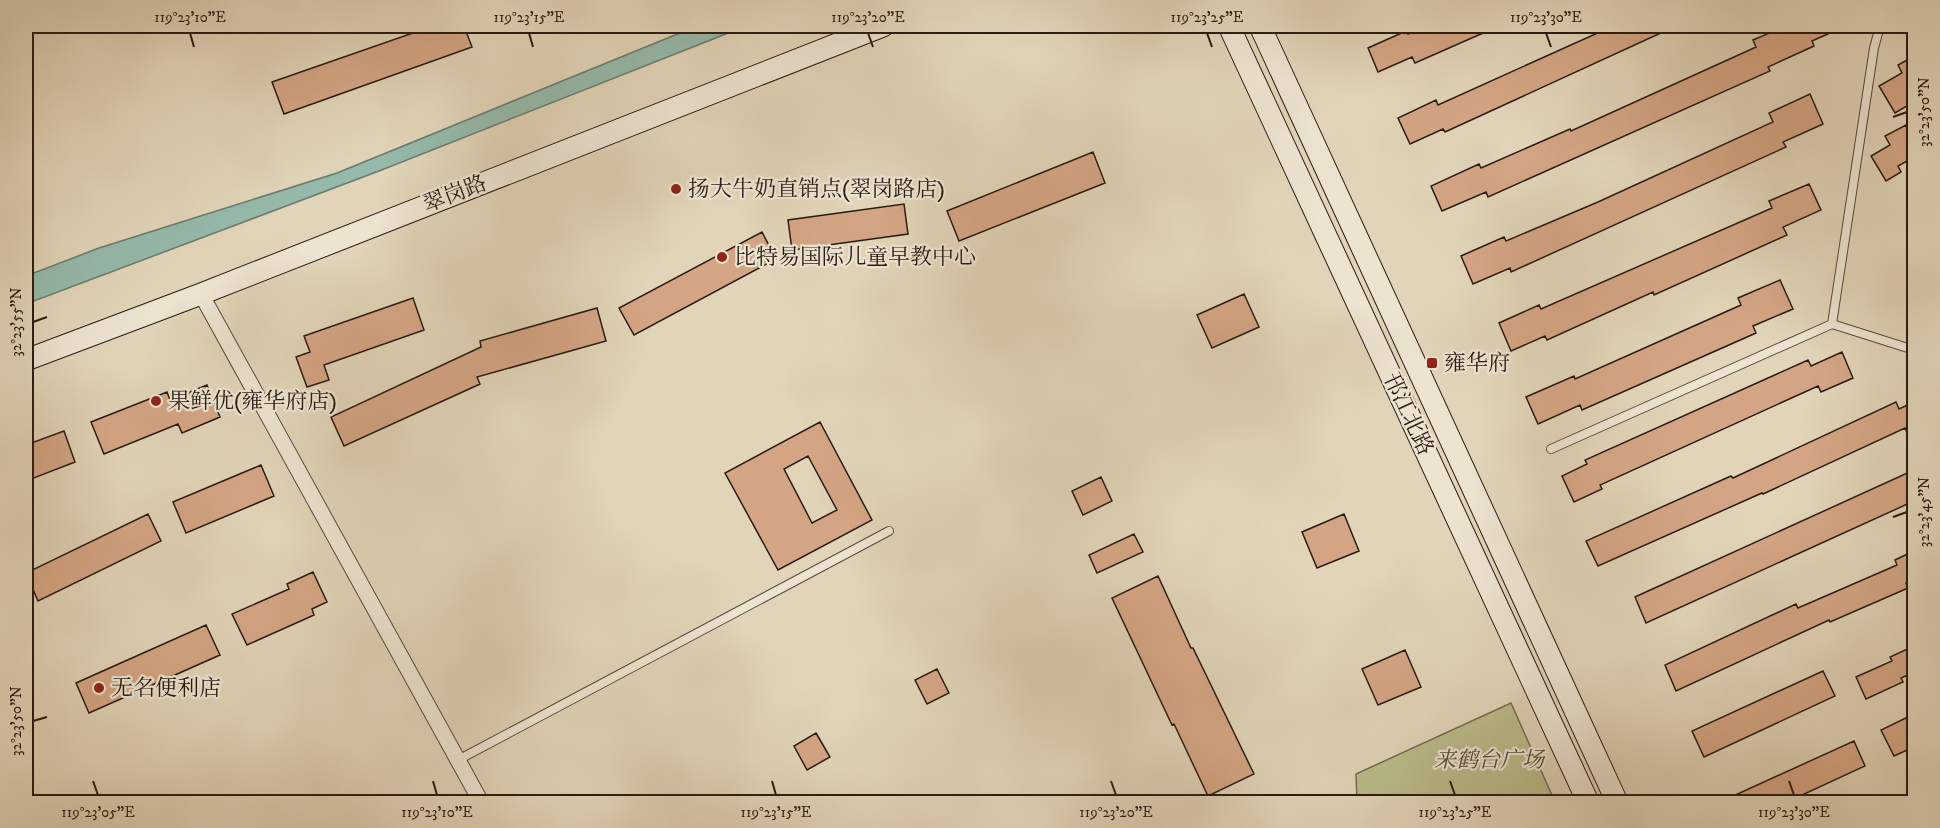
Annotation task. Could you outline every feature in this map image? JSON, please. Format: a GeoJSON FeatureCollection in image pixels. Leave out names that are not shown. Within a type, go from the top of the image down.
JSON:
{"type":"FeatureCollection","features":[{"type":"Feature","properties":{"kind":"main road","name":"翠岗路"},"geometry":{"type":"LineString","coordinates":[[26,360],[201,294],[883,26]]}},
{"type":"Feature","properties":{"kind":"main road","name":"邗江北路"},"geometry":{"type":"LineString","coordinates":[[1229,26],[1588,802]]}},
{"type":"Feature","properties":{"kind":"main road","name":"邗江北路"},"geometry":{"type":"LineString","coordinates":[[1260,26],[1617,802]]}},
{"type":"Feature","properties":{"kind":"street"},"geometry":{"type":"LineString","coordinates":[[201,294],[481,802]]}},
{"type":"Feature","properties":{"kind":"lane"},"geometry":{"type":"LineString","coordinates":[[1832,324],[1874,48],[1880,26]]}},
{"type":"Feature","properties":{"kind":"lane"},"geometry":{"type":"LineString","coordinates":[[1551,449],[1832,324],[1914,350]]}},
{"type":"Feature","properties":{"kind":"lane"},"geometry":{"type":"LineString","coordinates":[[458,760],[889,531]]}},
{"type":"Feature","properties":{"kind":"green space","name":"来鹤台广场"},"geometry":{"type":"Polygon","coordinates":[[[1511,703],[1555,802],[1357,802],[1356,774],[1511,703]]]}},
{"type":"Feature","properties":{"kind":"shaded area"},"geometry":{"type":"Polygon","coordinates":[[[697,26],[746,26],[379,171],[26,304],[26,276],[99,248],[337,173],[697,26]]]}},
{"type":"Feature","properties":{"kind":"building"},"geometry":{"type":"Polygon","coordinates":[[[433,26],[464,26],[472,47],[284,114],[272,82],[433,26]]]}},
{"type":"Feature","properties":{"kind":"building"},"geometry":{"type":"Polygon","coordinates":[[[1428,26],[1499,26],[1415,63],[1412,57],[1378,72],[1368,48],[1406,31],[1408,34],[1428,26]]]}},
{"type":"Feature","properties":{"kind":"building"},"geometry":{"type":"Polygon","coordinates":[[[1613,26],[1676,26],[1445,132],[1443,129],[1410,144],[1398,118],[1436,100],[1438,105],[1613,26]]]}},
{"type":"Feature","properties":{"kind":"building"},"geometry":{"type":"Polygon","coordinates":[[[1786,26],[1846,26],[1812,41],[1814,46],[1768,67],[1770,71],[1488,197],[1486,192],[1442,211],[1431,186],[1479,164],[1481,168],[1570,129],[1571,131],[1756,47],[1753,40],[1786,26]]]}},
{"type":"Feature","properties":{"kind":"building"},"geometry":{"type":"Polygon","coordinates":[[[1914,56],[1914,96],[1909,98],[1912,103],[1895,113],[1879,86],[1902,73],[1898,65],[1914,56]]]}},
{"type":"Feature","properties":{"kind":"building"},"geometry":{"type":"Polygon","coordinates":[[[1810,94],[1823,124],[1783,142],[1786,147],[1511,272],[1510,268],[1473,284],[1461,256],[1504,237],[1506,241],[1598,202],[1773,122],[1769,113],[1810,94]]]}},
{"type":"Feature","properties":{"kind":"building"},"geometry":{"type":"Polygon","coordinates":[[[1906,125],[1914,140],[1914,157],[1898,166],[1901,172],[1886,181],[1871,156],[1890,145],[1885,136],[1906,125]]]}},
{"type":"Feature","properties":{"kind":"building"},"geometry":{"type":"Polygon","coordinates":[[[1093,152],[1105,183],[959,241],[947,211],[1093,152]]]}},
{"type":"Feature","properties":{"kind":"building"},"geometry":{"type":"Polygon","coordinates":[[[1809,184],[1821,210],[1783,227],[1787,235],[1547,340],[1545,336],[1511,351],[1499,323],[1539,305],[1541,309],[1772,208],[1769,201],[1809,184]]]}},
{"type":"Feature","properties":{"kind":"building"},"geometry":{"type":"Polygon","coordinates":[[[904,204],[908,234],[792,250],[788,220],[904,204]]]}},
{"type":"Feature","properties":{"kind":"building"},"geometry":{"type":"Polygon","coordinates":[[[762,232],[776,259],[634,335],[619,308],[762,232]]]}},
{"type":"Feature","properties":{"kind":"building"},"geometry":{"type":"Polygon","coordinates":[[[1780,280],[1793,309],[1753,326],[1756,333],[1582,410],[1580,405],[1538,424],[1526,397],[1574,376],[1575,379],[1741,305],[1738,298],[1780,280]]]}},
{"type":"Feature","properties":{"kind":"building"},"geometry":{"type":"Polygon","coordinates":[[[1244,294],[1259,327],[1212,348],[1197,315],[1244,294]]]}},
{"type":"Feature","properties":{"kind":"building"},"geometry":{"type":"Polygon","coordinates":[[[413,298],[424,330],[324,365],[329,380],[307,387],[296,357],[310,352],[304,336],[413,298]]]}},
{"type":"Feature","properties":{"kind":"building"},"geometry":{"type":"Polygon","coordinates":[[[597,308],[606,341],[477,377],[480,384],[344,446],[331,417],[481,347],[480,341],[597,308]]]}},
{"type":"Feature","properties":{"kind":"building"},"geometry":{"type":"Polygon","coordinates":[[[1842,352],[1853,378],[1821,392],[1818,386],[1600,485],[1602,489],[1574,502],[1562,476],[1587,464],[1585,460],[1808,360],[1811,366],[1842,352]]]}},
{"type":"Feature","properties":{"kind":"building"},"geometry":{"type":"Polygon","coordinates":[[[207,385],[220,417],[182,433],[178,424],[104,454],[91,422],[167,392],[170,400],[207,385]]]}},
{"type":"Feature","properties":{"kind":"building"},"geometry":{"type":"Polygon","coordinates":[[[1896,402],[1899,409],[1914,402],[1914,448],[1905,428],[1763,494],[1598,566],[1586,541],[1731,476],[1733,478],[1896,402]]]}},
{"type":"Feature","properties":{"kind":"building"},"geometry":{"type":"Polygon","coordinates":[[[820,422],[872,520],[778,570],[725,473],[820,422]],[[808,456],[784,469],[812,523],[837,510],[808,456]]]}},
{"type":"Feature","properties":{"kind":"building"},"geometry":{"type":"Polygon","coordinates":[[[64,431],[75,462],[26,481],[26,445],[64,431]]]}},
{"type":"Feature","properties":{"kind":"building"},"geometry":{"type":"Polygon","coordinates":[[[261,465],[274,496],[186,533],[173,502],[261,465]]]}},
{"type":"Feature","properties":{"kind":"building"},"geometry":{"type":"Polygon","coordinates":[[[1914,470],[1914,501],[1646,623],[1635,597],[1914,470]]]}},
{"type":"Feature","properties":{"kind":"building"},"geometry":{"type":"Polygon","coordinates":[[[1101,477],[1112,501],[1083,515],[1072,491],[1101,477]]]}},
{"type":"Feature","properties":{"kind":"building"},"geometry":{"type":"Polygon","coordinates":[[[148,514],[161,541],[38,601],[26,573],[148,514]]]}},
{"type":"Feature","properties":{"kind":"building"},"geometry":{"type":"Polygon","coordinates":[[[1344,514],[1359,551],[1317,568],[1302,532],[1344,514]]]}},
{"type":"Feature","properties":{"kind":"building"},"geometry":{"type":"Polygon","coordinates":[[[1134,534],[1143,552],[1097,573],[1089,555],[1134,534]]]}},
{"type":"Feature","properties":{"kind":"building"},"geometry":{"type":"Polygon","coordinates":[[[1914,551],[1914,579],[1906,583],[1908,588],[1830,622],[1829,620],[1676,691],[1665,665],[1796,604],[1798,608],[1897,565],[1895,560],[1914,551]]]}},
{"type":"Feature","properties":{"kind":"building"},"geometry":{"type":"Polygon","coordinates":[[[313,572],[327,602],[312,609],[314,615],[247,645],[232,614],[289,589],[287,584],[313,572]]]}},
{"type":"Feature","properties":{"kind":"building"},"geometry":{"type":"Polygon","coordinates":[[[1158,576],[1254,774],[1208,796],[1112,598],[1158,576]]]}},
{"type":"Feature","properties":{"kind":"building"},"geometry":{"type":"Polygon","coordinates":[[[206,625],[220,655],[89,713],[76,683],[206,625]]]}},
{"type":"Feature","properties":{"kind":"building"},"geometry":{"type":"Polygon","coordinates":[[[1914,646],[1914,672],[1901,678],[1903,682],[1866,699],[1856,677],[1892,661],[1890,657],[1914,646]]]}},
{"type":"Feature","properties":{"kind":"building"},"geometry":{"type":"Polygon","coordinates":[[[1405,650],[1421,687],[1378,705],[1362,669],[1405,650]]]}},
{"type":"Feature","properties":{"kind":"building"},"geometry":{"type":"Polygon","coordinates":[[[937,669],[949,693],[927,704],[915,680],[937,669]]]}},
{"type":"Feature","properties":{"kind":"building"},"geometry":{"type":"Polygon","coordinates":[[[1823,671],[1835,696],[1704,757],[1692,731],[1823,671]]]}},
{"type":"Feature","properties":{"kind":"building"},"geometry":{"type":"Polygon","coordinates":[[[1914,714],[1914,747],[1894,756],[1881,730],[1914,714]]]}},
{"type":"Feature","properties":{"kind":"building"},"geometry":{"type":"Polygon","coordinates":[[[816,733],[830,757],[807,770],[794,746],[816,733]]]}},
{"type":"Feature","properties":{"kind":"building"},"geometry":{"type":"Polygon","coordinates":[[[1854,741],[1865,766],[1787,802],[1720,802],[1854,741]]]}},
{"type":"Feature","properties":{"kind":"place","name":"扬大牛奶直销点(翠岗路店)"},"geometry":{"type":"Point","coordinates":[676,189]}},
{"type":"Feature","properties":{"kind":"place","name":"比特易国际儿童早教中心"},"geometry":{"type":"Point","coordinates":[722,257]}},
{"type":"Feature","properties":{"kind":"place","name":"雍华府"},"geometry":{"type":"Point","coordinates":[1432,363]}},
{"type":"Feature","properties":{"kind":"place","name":"果鲜优(雍华府店)"},"geometry":{"type":"Point","coordinates":[156,401]}},
{"type":"Feature","properties":{"kind":"place","name":"无名便利店"},"geometry":{"type":"Point","coordinates":[99,688]}}]}
